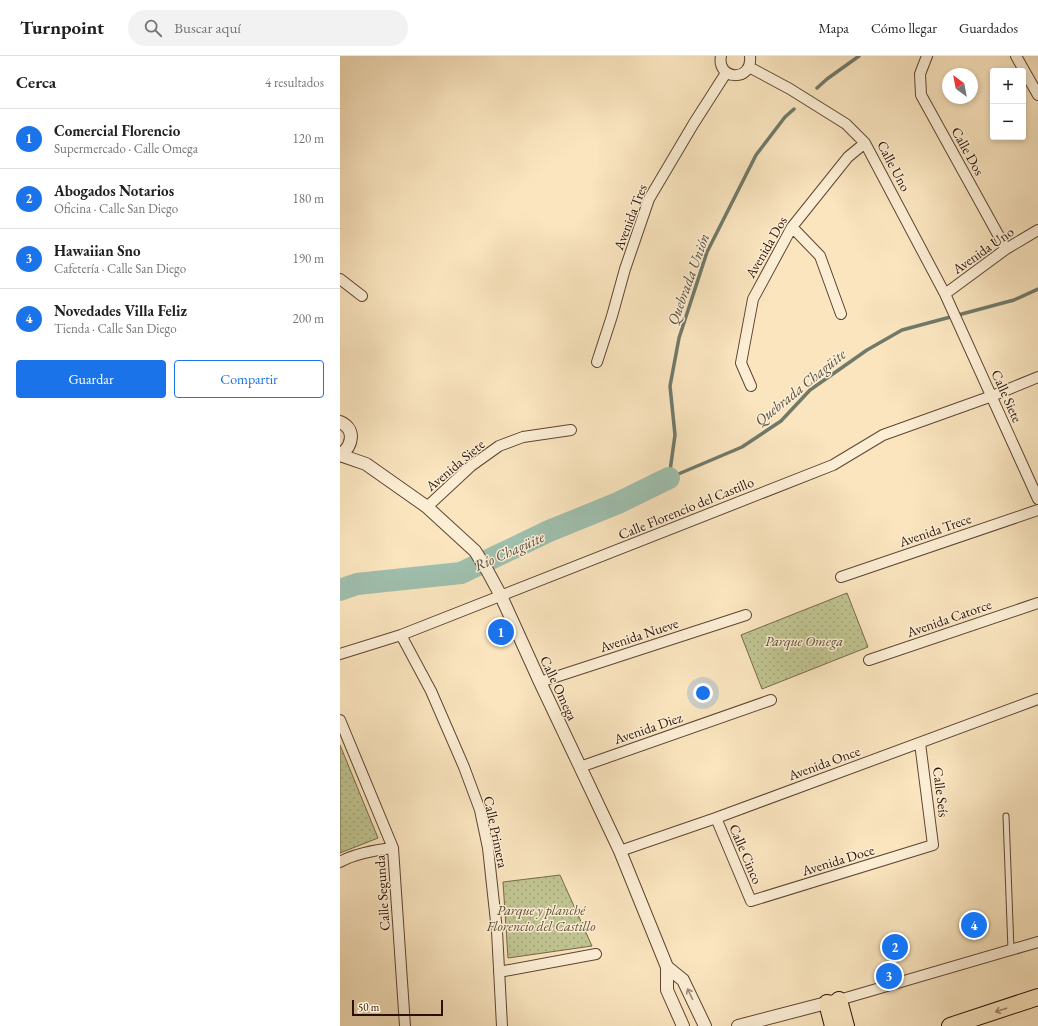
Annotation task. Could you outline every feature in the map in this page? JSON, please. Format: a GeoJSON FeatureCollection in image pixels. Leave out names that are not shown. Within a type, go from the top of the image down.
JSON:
{"type":"FeatureCollection","features":[{"type":"Feature","properties":{"kind":"highway"},"geometry":{"type":"LineString","coordinates":[[950,1026],[1038,998]]}},
{"type":"Feature","properties":{"kind":"highway"},"geometry":{"type":"LineString","coordinates":[[833,1001],[833,1026]]}},
{"type":"Feature","properties":{"kind":"highway"},"geometry":{"type":"LineString","coordinates":[[833,1001],[846,1026]]}},
{"type":"Feature","properties":{"kind":"street"},"geometry":{"type":"LineString","coordinates":[[722,56],[721,63],[726,73],[736,76],[746,72],[749,67],[750,56]]}},
{"type":"Feature","properties":{"kind":"street"},"geometry":{"type":"LineString","coordinates":[[1016,56],[1038,95]]}},
{"type":"Feature","properties":{"kind":"street","name":"Calle Dos"},"geometry":{"type":"LineString","coordinates":[[926,60],[920,74],[921,95],[1006,249]]}},
{"type":"Feature","properties":{"kind":"street","name":"Calle Uno"},"geometry":{"type":"LineString","coordinates":[[749,67],[790,89],[846,124],[865,143],[950,305]]}},
{"type":"Feature","properties":{"kind":"street","name":"Avenida Tres"},"geometry":{"type":"LineString","coordinates":[[597,362],[625,269],[649,199],[694,123],[726,73]]}},
{"type":"Feature","properties":{"kind":"street","name":"Avenida Dos"},"geometry":{"type":"LineString","coordinates":[[751,386],[741,363],[753,299],[792,227],[848,157],[865,143]]}},
{"type":"Feature","properties":{"kind":"street"},"geometry":{"type":"LineString","coordinates":[[792,227],[820,256],[841,314]]}},
{"type":"Feature","properties":{"kind":"street","name":"Avenida Uno"},"geometry":{"type":"LineString","coordinates":[[945,294],[1006,249],[1038,230]]}},
{"type":"Feature","properties":{"kind":"street"},"geometry":{"type":"LineString","coordinates":[[340,280],[362,296]]}},
{"type":"Feature","properties":{"kind":"street","name":"Calle Siete"},"geometry":{"type":"LineString","coordinates":[[950,305],[1038,499]]}},
{"type":"Feature","properties":{"kind":"street","name":"Calle Florencio del Castillo"},"geometry":{"type":"LineString","coordinates":[[340,654],[401,635],[833,465],[883,435],[1038,378]]}},
{"type":"Feature","properties":{"kind":"street","name":"Calle Omega"},"geometry":{"type":"LineString","coordinates":[[340,422],[348,427],[351,440],[366,464]]}},
{"type":"Feature","properties":{"kind":"street","name":"Avenida Siete"},"geometry":{"type":"LineString","coordinates":[[427,507],[471,466],[498,446],[523,437],[571,430]]}},
{"type":"Feature","properties":{"kind":"street"},"geometry":{"type":"LineString","coordinates":[[340,455],[346,451],[351,440]]}},
{"type":"Feature","properties":{"kind":"street","name":"Calle Omega"},"geometry":{"type":"LineString","coordinates":[[340,455],[366,464],[427,507],[475,551],[487,570],[501,596],[620,851],[667,967],[667,990],[683,1026]]}},
{"type":"Feature","properties":{"kind":"street","name":"Avenida Trece"},"geometry":{"type":"LineString","coordinates":[[841,577],[1038,510]]}},
{"type":"Feature","properties":{"kind":"street","name":"Avenida Catorce"},"geometry":{"type":"LineString","coordinates":[[869,660],[1038,603]]}},
{"type":"Feature","properties":{"kind":"street","name":"Avenida Nueve"},"geometry":{"type":"LineString","coordinates":[[540,682],[746,615]]}},
{"type":"Feature","properties":{"kind":"street","name":"Calle Primera"},"geometry":{"type":"LineString","coordinates":[[401,635],[431,691],[480,810],[488,848],[497,931],[502,1026]]}},
{"type":"Feature","properties":{"kind":"street","name":"Avenida Once"},"geometry":{"type":"LineString","coordinates":[[620,851],[716,818],[1038,699]]}},
{"type":"Feature","properties":{"kind":"street","name":"Avenida Diez"},"geometry":{"type":"LineString","coordinates":[[580,767],[771,700]]}},
{"type":"Feature","properties":{"kind":"street","name":"Calle Segunda"},"geometry":{"type":"LineString","coordinates":[[340,720],[393,848],[405,1026]]}},
{"type":"Feature","properties":{"kind":"street","name":"Calle Seís"},"geometry":{"type":"LineString","coordinates":[[920,742],[933,845]]}},
{"type":"Feature","properties":{"kind":"street","name":"Calle Cinco"},"geometry":{"type":"LineString","coordinates":[[716,818],[751,901]]}},
{"type":"Feature","properties":{"kind":"street","name":"Avenida Doce"},"geometry":{"type":"LineString","coordinates":[[751,901],[933,845]]}},
{"type":"Feature","properties":{"kind":"street"},"geometry":{"type":"LineString","coordinates":[[340,862],[347,858],[374,850],[393,848]]}},
{"type":"Feature","properties":{"kind":"street"},"geometry":{"type":"LineString","coordinates":[[738,1026],[833,1001],[1038,942]]}},
{"type":"Feature","properties":{"kind":"street"},"geometry":{"type":"LineString","coordinates":[[499,972],[596,954]]}},
{"type":"Feature","properties":{"kind":"street","name":"Calle Omega"},"geometry":{"type":"LineString","coordinates":[[667,967],[683,980],[705,1026]]}},
{"type":"Feature","properties":{"kind":"lane"},"geometry":{"type":"LineString","coordinates":[[1006,816],[1012,950]]}},
{"type":"Feature","properties":{"kind":"green space","name":"Parque Omega"},"geometry":{"type":"Polygon","coordinates":[[[847,593],[868,647],[762,689],[741,635],[847,593]]]}},
{"type":"Feature","properties":{"kind":"green space"},"geometry":{"type":"Polygon","coordinates":[[[340,745],[378,838],[340,853],[340,745]]]}},
{"type":"Feature","properties":{"kind":"green space","name":"Parque y planché Florencio del Castillo"},"geometry":{"type":"Polygon","coordinates":[[[560,875],[592,946],[508,958],[503,882],[560,875]]]}},
{"type":"Feature","properties":{"kind":"waterway","name":"Quebrada Unión"},"geometry":{"type":"LineString","coordinates":[[817,88],[859,56]]}},
{"type":"Feature","properties":{"kind":"waterway","name":"Quebrada Unión"},"geometry":{"type":"LineString","coordinates":[[669,478],[675,435],[670,386],[679,338],[707,252],[756,155],[785,117],[794,109]]}},
{"type":"Feature","properties":{"kind":"waterway","name":"Quebrada Chagüite"},"geometry":{"type":"LineString","coordinates":[[669,478],[742,447],[781,421],[810,390],[867,350],[902,330],[1014,300],[1038,289]]}},
{"type":"Feature","properties":{"kind":"waterway","name":"Río Chagüite"},"geometry":{"type":"LineString","coordinates":[[340,590],[357,584],[461,573],[549,531],[618,503],[669,478]]}},
{"type":"Feature","properties":{"kind":"place","name":"Comercial Florencio"},"geometry":{"type":"Point","coordinates":[501,632]}},
{"type":"Feature","properties":{"kind":"place","name":"Novedades Villa Feliz"},"geometry":{"type":"Point","coordinates":[974,925]}},
{"type":"Feature","properties":{"kind":"place","name":"Abogados Notarios"},"geometry":{"type":"Point","coordinates":[895,947]}},
{"type":"Feature","properties":{"kind":"place","name":"Hawaiian Sno"},"geometry":{"type":"Point","coordinates":[889,976]}}]}
